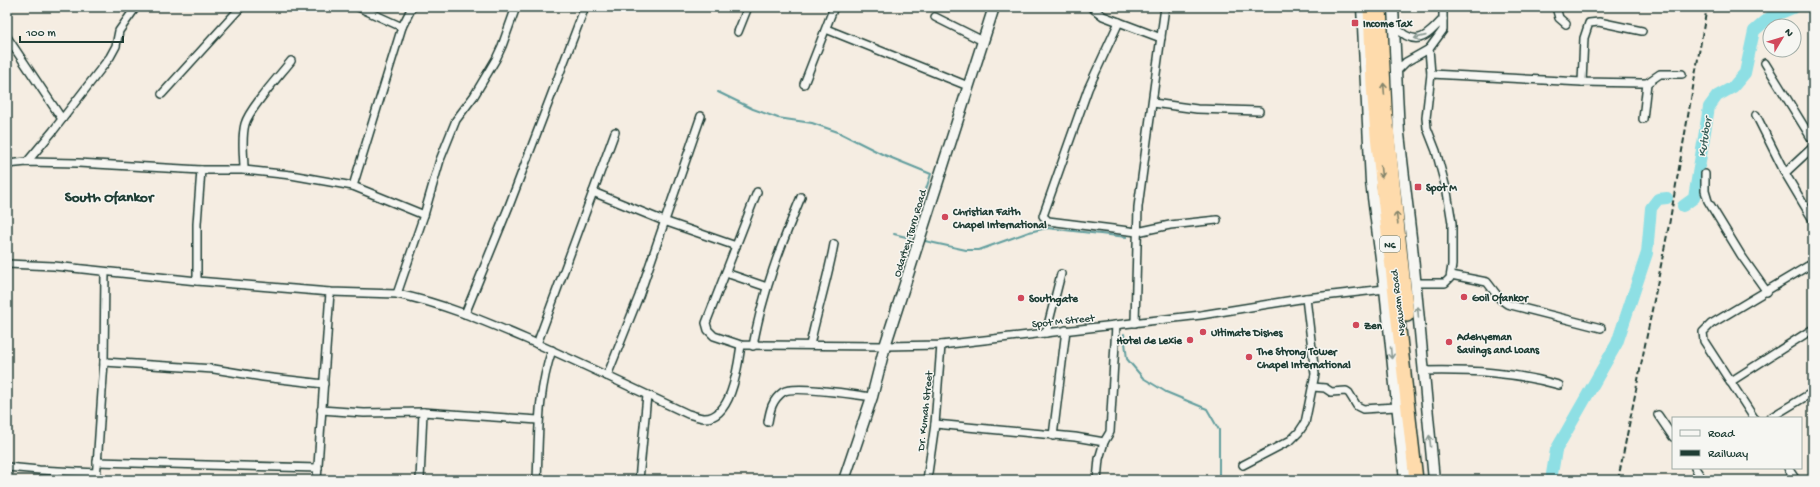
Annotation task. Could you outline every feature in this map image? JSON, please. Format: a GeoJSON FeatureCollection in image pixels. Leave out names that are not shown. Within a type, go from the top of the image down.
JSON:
{"type":"FeatureCollection","features":[{"type":"Feature","properties":{"kind":"highway","name":"Nsawam Road"},"geometry":{"type":"LineString","coordinates":[[1370,7],[1377,135],[1416,480]]}},
{"type":"Feature","properties":{"kind":"highway","name":"Nsawam Road"},"geometry":{"type":"LineString","coordinates":[[1380,7],[1385,108],[1424,480]]}},
{"type":"Feature","properties":{"kind":"main road","name":"Odartey Tsuru Road"},"geometry":{"type":"LineString","coordinates":[[844,480],[872,397],[885,346],[994,7]]}},
{"type":"Feature","properties":{"kind":"main road"},"geometry":{"type":"LineString","coordinates":[[1362,7],[1371,182],[1385,289],[1396,407],[1405,480]]}},
{"type":"Feature","properties":{"kind":"main road"},"geometry":{"type":"LineString","coordinates":[[1393,7],[1399,134],[1416,283],[1434,480]]}},
{"type":"Feature","properties":{"kind":"street"},"geometry":{"type":"LineString","coordinates":[[27,162],[110,57],[116,46],[119,31],[136,7]]}},
{"type":"Feature","properties":{"kind":"street"},"geometry":{"type":"LineString","coordinates":[[162,94],[241,7]]}},
{"type":"Feature","properties":{"kind":"street"},"geometry":{"type":"LineString","coordinates":[[358,7],[402,26]]}},
{"type":"Feature","properties":{"kind":"street"},"geometry":{"type":"LineString","coordinates":[[353,186],[402,26],[412,7]]}},
{"type":"Feature","properties":{"kind":"street"},"geometry":{"type":"LineString","coordinates":[[397,294],[424,215],[440,160],[456,120],[474,96],[496,59],[516,7]]}},
{"type":"Feature","properties":{"kind":"street"},"geometry":{"type":"LineString","coordinates":[[465,314],[509,206],[585,7]]}},
{"type":"Feature","properties":{"kind":"street"},"geometry":{"type":"LineString","coordinates":[[738,32],[748,7]]}},
{"type":"Feature","properties":{"kind":"street"},"geometry":{"type":"LineString","coordinates":[[804,84],[834,7]]}},
{"type":"Feature","properties":{"kind":"street"},"geometry":{"type":"LineString","coordinates":[[1091,7],[1103,16],[1162,38]]}},
{"type":"Feature","properties":{"kind":"street"},"geometry":{"type":"LineString","coordinates":[[1135,323],[1138,207],[1165,7]]}},
{"type":"Feature","properties":{"kind":"street"},"geometry":{"type":"LineString","coordinates":[[1396,72],[1406,62],[1429,49],[1443,30],[1443,7]]}},
{"type":"Feature","properties":{"kind":"street"},"geometry":{"type":"LineString","coordinates":[[1556,7],[1559,18],[1566,24]]}},
{"type":"Feature","properties":{"kind":"street"},"geometry":{"type":"LineString","coordinates":[[935,17],[983,41]]}},
{"type":"Feature","properties":{"kind":"street"},"geometry":{"type":"LineString","coordinates":[[1394,26],[1404,36],[1412,39],[1420,38],[1427,35],[1443,19]]}},
{"type":"Feature","properties":{"kind":"street"},"geometry":{"type":"LineString","coordinates":[[1119,22],[1088,89],[1043,216],[1048,221],[1137,232],[1170,225],[1217,220]]}},
{"type":"Feature","properties":{"kind":"street"},"geometry":{"type":"LineString","coordinates":[[1582,82],[1584,38],[1589,23],[1599,22],[1642,32]]}},
{"type":"Feature","properties":{"kind":"street"},"geometry":{"type":"LineString","coordinates":[[826,29],[968,86]]}},
{"type":"Feature","properties":{"kind":"street"},"geometry":{"type":"LineString","coordinates":[[7,37],[62,119]]}},
{"type":"Feature","properties":{"kind":"street"},"geometry":{"type":"LineString","coordinates":[[1416,283],[1442,284],[1449,280],[1451,275],[1452,223],[1448,192],[1436,151],[1427,128],[1426,118],[1430,74],[1429,49]]}},
{"type":"Feature","properties":{"kind":"street"},"geometry":{"type":"LineString","coordinates":[[244,170],[243,133],[245,122],[251,112],[291,61]]}},
{"type":"Feature","properties":{"kind":"street"},"geometry":{"type":"LineString","coordinates":[[1765,63],[1813,141]]}},
{"type":"Feature","properties":{"kind":"street"},"geometry":{"type":"LineString","coordinates":[[1430,74],[1582,82],[1647,83],[1660,74],[1682,74]]}},
{"type":"Feature","properties":{"kind":"street"},"geometry":{"type":"LineString","coordinates":[[1643,119],[1647,83]]}},
{"type":"Feature","properties":{"kind":"street"},"geometry":{"type":"LineString","coordinates":[[1153,103],[1197,108],[1258,111]]}},
{"type":"Feature","properties":{"kind":"street"},"geometry":{"type":"LineString","coordinates":[[1756,115],[1785,173],[1813,220]]}},
{"type":"Feature","properties":{"kind":"street"},"geometry":{"type":"LineString","coordinates":[[607,376],[639,296],[701,116]]}},
{"type":"Feature","properties":{"kind":"street"},"geometry":{"type":"LineString","coordinates":[[537,344],[615,132]]}},
{"type":"Feature","properties":{"kind":"street"},"geometry":{"type":"LineString","coordinates":[[1785,173],[1813,147]]}},
{"type":"Feature","properties":{"kind":"street"},"geometry":{"type":"LineString","coordinates":[[7,164],[27,162],[201,170],[244,170],[296,176],[353,186],[424,215]]}},
{"type":"Feature","properties":{"kind":"street"},"geometry":{"type":"LineString","coordinates":[[197,281],[197,224],[201,170]]}},
{"type":"Feature","properties":{"kind":"street"},"geometry":{"type":"LineString","coordinates":[[1705,174],[1705,191],[1708,201],[1741,255],[1767,292]]}},
{"type":"Feature","properties":{"kind":"street"},"geometry":{"type":"LineString","coordinates":[[593,192],[610,197],[664,221],[736,246]]}},
{"type":"Feature","properties":{"kind":"street"},"geometry":{"type":"LineString","coordinates":[[757,192],[726,273],[767,287]]}},
{"type":"Feature","properties":{"kind":"street"},"geometry":{"type":"LineString","coordinates":[[752,346],[756,326],[775,259],[801,197]]}},
{"type":"Feature","properties":{"kind":"street"},"geometry":{"type":"LineString","coordinates":[[810,345],[818,308],[828,278],[834,244]]}},
{"type":"Feature","properties":{"kind":"street"},"geometry":{"type":"LineString","coordinates":[[1753,417],[1704,341],[1703,332],[1711,324],[1767,292],[1813,263]]}},
{"type":"Feature","properties":{"kind":"street"},"geometry":{"type":"LineString","coordinates":[[7,264],[54,266],[197,281],[330,292],[397,294],[465,314],[552,350],[688,414],[704,418],[717,414],[725,406],[732,389],[741,345]]}},
{"type":"Feature","properties":{"kind":"street"},"geometry":{"type":"LineString","coordinates":[[7,466],[97,477],[104,362],[105,272]]}},
{"type":"Feature","properties":{"kind":"street","name":"Spot M Street"},"geometry":{"type":"LineString","coordinates":[[726,273],[706,323],[708,330],[714,336],[741,345],[752,346],[941,345],[1201,315],[1306,298],[1385,289]]}},
{"type":"Feature","properties":{"kind":"street"},"geometry":{"type":"LineString","coordinates":[[1046,333],[1061,274]]}},
{"type":"Feature","properties":{"kind":"street"},"geometry":{"type":"LineString","coordinates":[[1451,275],[1487,282],[1500,299],[1513,306],[1601,328]]}},
{"type":"Feature","properties":{"kind":"street"},"geometry":{"type":"LineString","coordinates":[[317,480],[330,292]]}},
{"type":"Feature","properties":{"kind":"street"},"geometry":{"type":"LineString","coordinates":[[1243,464],[1291,440],[1305,423],[1315,374],[1306,298]]}},
{"type":"Feature","properties":{"kind":"street"},"geometry":{"type":"LineString","coordinates":[[1097,480],[1099,459],[1104,442],[1110,432],[1116,325]]}},
{"type":"Feature","properties":{"kind":"street"},"geometry":{"type":"LineString","coordinates":[[1730,382],[1813,329]]}},
{"type":"Feature","properties":{"kind":"street"},"geometry":{"type":"LineString","coordinates":[[1053,436],[1066,330]]}},
{"type":"Feature","properties":{"kind":"street","name":"Dr. Kumah Street"},"geometry":{"type":"LineString","coordinates":[[927,480],[941,345]]}},
{"type":"Feature","properties":{"kind":"street"},"geometry":{"type":"LineString","coordinates":[[537,480],[538,420],[543,378],[552,350]]}},
{"type":"Feature","properties":{"kind":"street"},"geometry":{"type":"LineString","coordinates":[[104,362],[204,368],[324,384]]}},
{"type":"Feature","properties":{"kind":"street"},"geometry":{"type":"LineString","coordinates":[[1423,371],[1483,371],[1519,375],[1559,385]]}},
{"type":"Feature","properties":{"kind":"street"},"geometry":{"type":"LineString","coordinates":[[1313,387],[1326,388],[1331,392],[1342,390],[1348,391],[1357,406],[1363,409],[1396,407]]}},
{"type":"Feature","properties":{"kind":"street"},"geometry":{"type":"LineString","coordinates":[[768,422],[771,406],[783,392],[792,390],[814,390],[872,397]]}},
{"type":"Feature","properties":{"kind":"street"},"geometry":{"type":"LineString","coordinates":[[1772,417],[1813,392]]}},
{"type":"Feature","properties":{"kind":"street"},"geometry":{"type":"LineString","coordinates":[[639,480],[647,395]]}},
{"type":"Feature","properties":{"kind":"street"},"geometry":{"type":"LineString","coordinates":[[321,410],[371,413],[423,412],[538,420]]}},
{"type":"Feature","properties":{"kind":"street"},"geometry":{"type":"LineString","coordinates":[[420,480],[423,412]]}},
{"type":"Feature","properties":{"kind":"street"},"geometry":{"type":"LineString","coordinates":[[1658,415],[1672,436]]}},
{"type":"Feature","properties":{"kind":"street"},"geometry":{"type":"LineString","coordinates":[[934,424],[1085,438],[1104,442]]}},
{"type":"Feature","properties":{"kind":"street"},"geometry":{"type":"LineString","coordinates":[[97,462],[318,468]]}},
{"type":"Feature","properties":{"kind":"street"},"geometry":{"type":"LineString","coordinates":[[1696,469],[1703,480]]}},
{"type":"Feature","properties":{"kind":"street"},"geometry":{"type":"LineString","coordinates":[[1789,469],[1796,480]]}},
{"type":"Feature","properties":{"kind":"waterway","name":"Kutubor"},"geometry":{"type":"LineString","coordinates":[[1683,206],[1694,198],[1709,107],[1717,96],[1733,87],[1745,73],[1754,31],[1769,18],[1795,7]]}},
{"type":"Feature","properties":{"kind":"waterway"},"geometry":{"type":"LineString","coordinates":[[718,92],[753,109],[778,118],[812,123],[838,132],[882,154],[931,174],[910,238],[894,234]]}},
{"type":"Feature","properties":{"kind":"waterway"},"geometry":{"type":"LineString","coordinates":[[1551,480],[1556,450],[1617,343],[1647,253],[1651,208],[1658,199],[1667,198]]}},
{"type":"Feature","properties":{"kind":"waterway"},"geometry":{"type":"LineString","coordinates":[[925,241],[966,250],[979,250],[1029,232],[1047,228],[1127,237]]}},
{"type":"Feature","properties":{"kind":"waterway"},"geometry":{"type":"LineString","coordinates":[[1124,334],[1127,359],[1143,378],[1166,392],[1207,409],[1219,430],[1219,475],[1221,480]]}},
{"type":"Feature","properties":{"kind":"railway"},"geometry":{"type":"LineString","coordinates":[[1618,480],[1669,225],[1707,7]]}},
{"type":"Feature","properties":{"kind":"place","name":"Income Tax"},"geometry":{"type":"Point","coordinates":[1355,23]}},
{"type":"Feature","properties":{"kind":"place","name":"Spot M"},"geometry":{"type":"Point","coordinates":[1418,187]}},
{"type":"Feature","properties":{"kind":"place","name":"Christian Faith Chapel International"},"geometry":{"type":"Point","coordinates":[945,217]}},
{"type":"Feature","properties":{"kind":"place","name":"Goil Ofankor"},"geometry":{"type":"Point","coordinates":[1464,297]}},
{"type":"Feature","properties":{"kind":"place","name":"Southgate"},"geometry":{"type":"Point","coordinates":[1021,298]}},
{"type":"Feature","properties":{"kind":"place","name":"Zen"},"geometry":{"type":"Point","coordinates":[1356,325]}},
{"type":"Feature","properties":{"kind":"place","name":"Ultimate Dishes"},"geometry":{"type":"Point","coordinates":[1203,332]}},
{"type":"Feature","properties":{"kind":"place","name":"Hotel de Lexie"},"geometry":{"type":"Point","coordinates":[1190,340]}},
{"type":"Feature","properties":{"kind":"place","name":"Adehyeman Savings and Loans"},"geometry":{"type":"Point","coordinates":[1449,342]}},
{"type":"Feature","properties":{"kind":"place","name":"The Strong Tower Chapel International"},"geometry":{"type":"Point","coordinates":[1249,357]}},
{"type":"Feature","properties":{"kind":"district","name":"South Ofankor"},"geometry":{"type":"Point","coordinates":[109,196]}}]}
